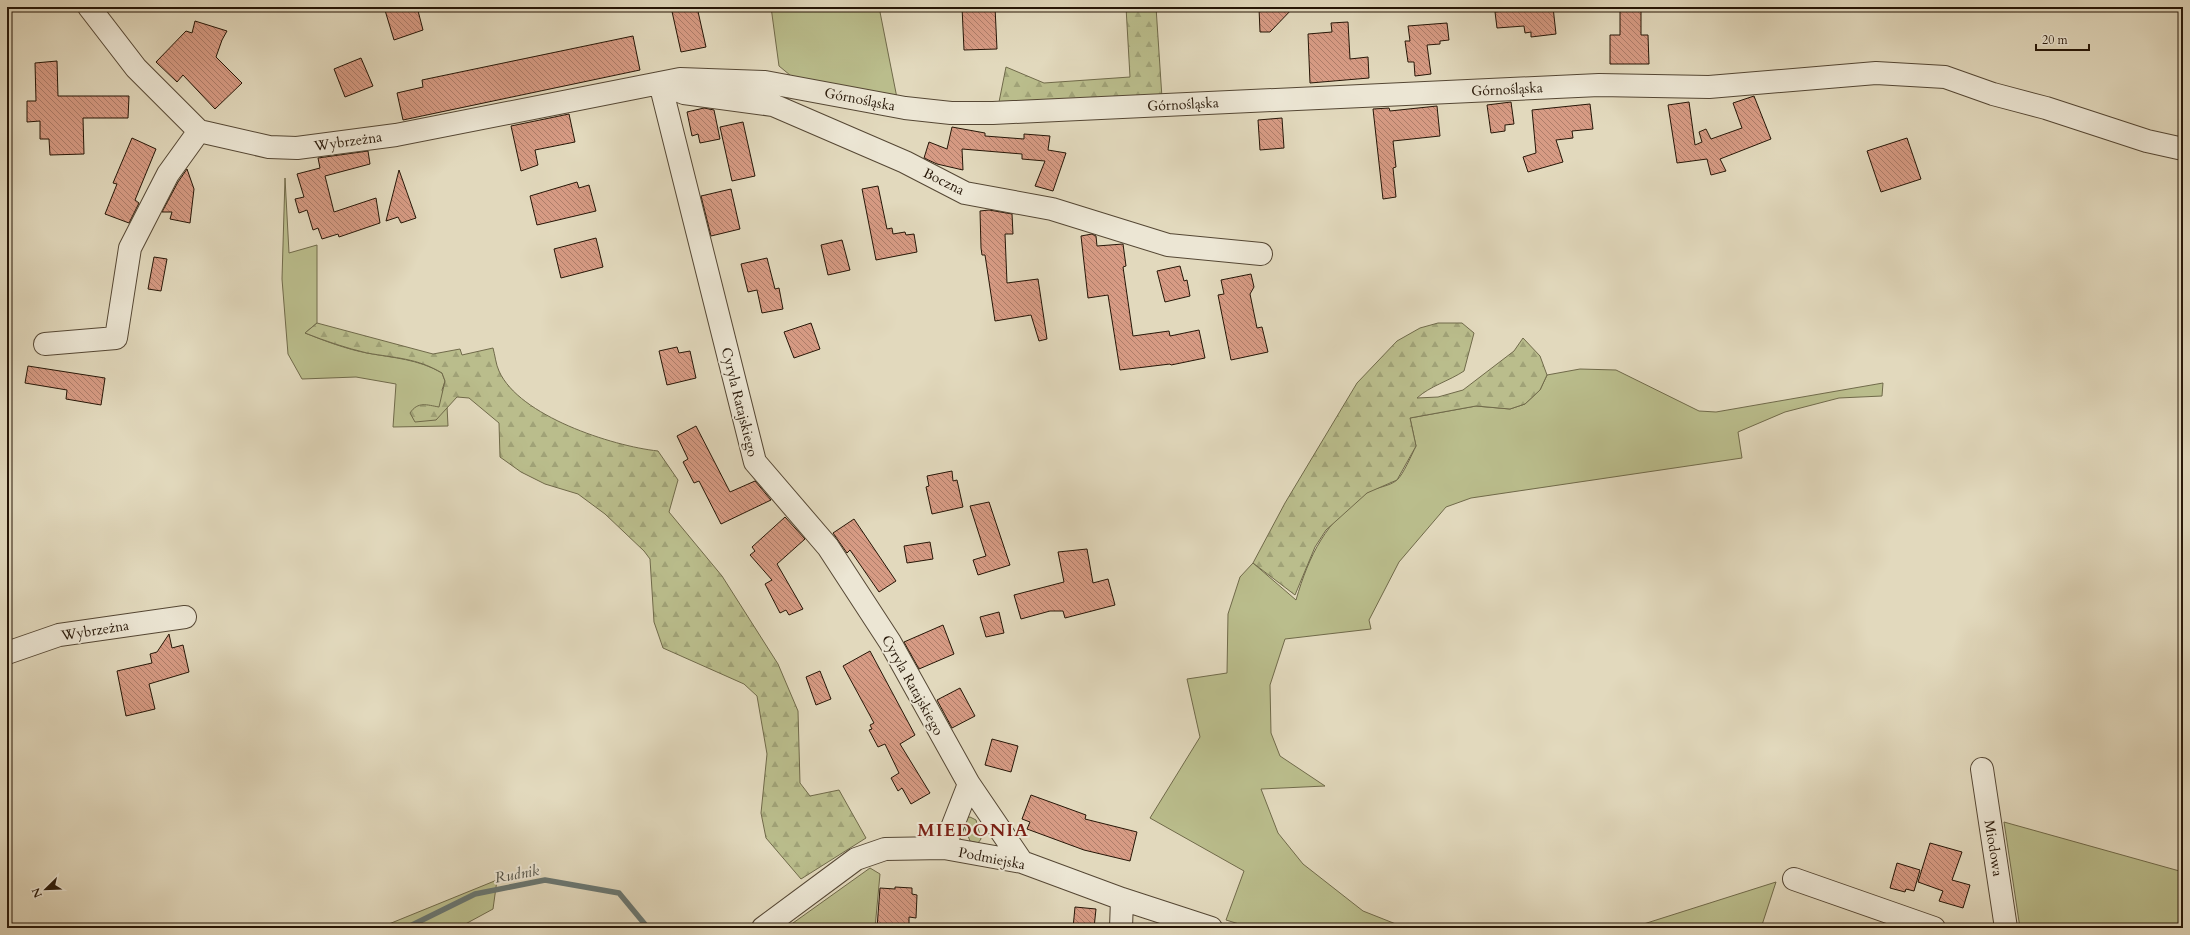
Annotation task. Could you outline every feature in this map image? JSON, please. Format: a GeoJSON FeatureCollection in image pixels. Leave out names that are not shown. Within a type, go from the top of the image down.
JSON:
{"type":"FeatureCollection","features":[{"type":"Feature","properties":{"kind":"street"},"geometry":{"type":"LineString","coordinates":[[44,344],[116,338],[130,248],[168,174],[199,131],[136,68],[89,7]]}},
{"type":"Feature","properties":{"kind":"street","name":"Górnośląska"},"geometry":{"type":"LineString","coordinates":[[660,83],[680,79],[765,82],[904,108],[951,114],[1599,85],[1709,87],[1876,73],[1945,77],[1993,94],[2046,108],[2147,141],[2183,149]]}},
{"type":"Feature","properties":{"kind":"street","name":"Wybrzeżna"},"geometry":{"type":"LineString","coordinates":[[199,131],[269,146],[297,148],[396,135],[660,83]]}},
{"type":"Feature","properties":{"kind":"street","name":"Boczna"},"geometry":{"type":"LineString","coordinates":[[660,83],[684,93],[773,105],[905,162],[965,193],[1052,209],[1168,244],[1261,254]]}},
{"type":"Feature","properties":{"kind":"street","name":"Cyryla Ratajskiego"},"geometry":{"type":"LineString","coordinates":[[660,83],[755,462],[828,547],[890,642],[969,784],[1022,862]]}},
{"type":"Feature","properties":{"kind":"street","name":"Wybrzeżna"},"geometry":{"type":"LineString","coordinates":[[7,653],[59,635],[185,617]]}},
{"type":"Feature","properties":{"kind":"street","name":"Miodowa"},"geometry":{"type":"LineString","coordinates":[[1982,769],[2006,928]]}},
{"type":"Feature","properties":{"kind":"street"},"geometry":{"type":"LineString","coordinates":[[944,848],[969,784]]}},
{"type":"Feature","properties":{"kind":"street","name":"Podmiejska"},"geometry":{"type":"LineString","coordinates":[[763,928],[856,859],[885,849],[944,848],[1022,862],[1122,899],[1211,928]]}},
{"type":"Feature","properties":{"kind":"street"},"geometry":{"type":"LineString","coordinates":[[1794,879],[1934,928]]}},
{"type":"Feature","properties":{"kind":"street"},"geometry":{"type":"LineString","coordinates":[[1121,928],[1122,899]]}},
{"type":"Feature","properties":{"kind":"green space"},"geometry":{"type":"Polygon","coordinates":[[[771,7],[879,7],[897,98],[796,80],[779,66],[771,7]]]}},
{"type":"Feature","properties":{"kind":"green space"},"geometry":{"type":"Polygon","coordinates":[[[1126,7],[1156,7],[1162,98],[998,107],[1006,67],[1044,83],[1130,77],[1126,7]]]}},
{"type":"Feature","properties":{"kind":"green space"},"geometry":{"type":"Polygon","coordinates":[[[285,178],[289,253],[317,245],[317,323],[305,333],[351,349],[415,362],[433,368],[442,373],[445,381],[442,390],[447,406],[448,426],[393,427],[396,384],[356,377],[302,379],[288,354],[282,279],[285,178]]]}},
{"type":"Feature","properties":{"kind":"green space"},"geometry":{"type":"Polygon","coordinates":[[[317,323],[433,354],[460,349],[462,355],[493,348],[498,369],[510,387],[526,402],[546,415],[569,426],[617,443],[658,451],[678,480],[669,512],[722,576],[778,664],[798,711],[800,783],[810,796],[839,790],[866,838],[801,879],[766,838],[761,813],[767,754],[757,696],[744,684],[663,648],[654,622],[650,559],[644,551],[605,514],[578,494],[545,484],[521,472],[500,457],[499,423],[469,398],[457,397],[436,420],[415,422],[410,413],[416,407],[420,405],[427,405],[439,407],[445,381],[442,373],[415,361],[359,351],[305,333],[317,323]]]}},
{"type":"Feature","properties":{"kind":"green space"},"geometry":{"type":"Polygon","coordinates":[[[1438,323],[1462,323],[1474,333],[1464,371],[1428,390],[1417,398],[1438,397],[1463,390],[1514,351],[1523,338],[1540,356],[1547,375],[1540,390],[1525,404],[1510,409],[1476,406],[1410,418],[1416,446],[1397,480],[1367,493],[1326,530],[1315,547],[1295,595],[1253,563],[1285,503],[1357,383],[1397,341],[1420,328],[1438,323]]]}},
{"type":"Feature","properties":{"kind":"green space"},"geometry":{"type":"Polygon","coordinates":[[[1580,369],[1616,370],[1699,411],[1716,412],[1883,383],[1882,396],[1839,398],[1785,412],[1738,432],[1742,458],[1471,498],[1446,507],[1399,562],[1369,620],[1371,629],[1285,639],[1270,685],[1271,733],[1280,756],[1325,786],[1261,789],[1278,833],[1303,864],[1363,911],[1406,928],[1252,928],[1226,920],[1244,871],[1150,818],[1200,737],[1187,679],[1227,673],[1228,614],[1240,577],[1253,563],[1296,600],[1313,554],[1330,527],[1340,515],[1366,493],[1394,482],[1402,474],[1416,446],[1410,418],[1476,406],[1510,409],[1525,404],[1540,390],[1547,375],[1580,369]]]}},
{"type":"Feature","properties":{"kind":"green space"},"geometry":{"type":"Polygon","coordinates":[[[970,817],[976,820],[981,839],[978,843],[970,841],[963,823],[966,818],[970,817]]]}},
{"type":"Feature","properties":{"kind":"green space"},"geometry":{"type":"Polygon","coordinates":[[[2004,822],[2183,872],[2183,928],[2020,928],[2004,822]]]}},
{"type":"Feature","properties":{"kind":"green space"},"geometry":{"type":"Polygon","coordinates":[[[870,868],[880,874],[875,928],[786,928],[870,868]]]}},
{"type":"Feature","properties":{"kind":"green space"},"geometry":{"type":"Polygon","coordinates":[[[497,880],[493,909],[458,928],[379,928],[497,880]]]}},
{"type":"Feature","properties":{"kind":"green space"},"geometry":{"type":"Polygon","coordinates":[[[1776,882],[1761,928],[1631,928],[1776,882]]]}},
{"type":"Feature","properties":{"kind":"building"},"geometry":{"type":"Polygon","coordinates":[[[384,7],[417,7],[423,30],[394,40],[384,7]]]}},
{"type":"Feature","properties":{"kind":"building"},"geometry":{"type":"Polygon","coordinates":[[[671,7],[697,7],[706,47],[681,52],[671,7]]]}},
{"type":"Feature","properties":{"kind":"building"},"geometry":{"type":"Polygon","coordinates":[[[962,7],[995,7],[997,49],[964,50],[962,7]]]}},
{"type":"Feature","properties":{"kind":"building"},"geometry":{"type":"Polygon","coordinates":[[[1294,7],[1270,32],[1260,32],[1259,8],[1294,7]]]}},
{"type":"Feature","properties":{"kind":"building"},"geometry":{"type":"Polygon","coordinates":[[[1539,7],[1553,7],[1556,34],[1531,37],[1531,32],[1525,33],[1524,26],[1497,28],[1495,12],[1539,7]]]}},
{"type":"Feature","properties":{"kind":"building"},"geometry":{"type":"Polygon","coordinates":[[[1620,7],[1641,7],[1641,35],[1648,35],[1649,64],[1610,64],[1610,35],[1620,35],[1620,7]]]}},
{"type":"Feature","properties":{"kind":"building"},"geometry":{"type":"Polygon","coordinates":[[[195,21],[227,31],[216,57],[242,83],[215,109],[183,75],[177,82],[156,62],[186,31],[192,33],[195,21]]]}},
{"type":"Feature","properties":{"kind":"building"},"geometry":{"type":"Polygon","coordinates":[[[1348,22],[1350,59],[1368,57],[1369,78],[1310,83],[1308,34],[1332,32],[1331,23],[1348,22]]]}},
{"type":"Feature","properties":{"kind":"building"},"geometry":{"type":"Polygon","coordinates":[[[1447,23],[1449,40],[1440,41],[1440,44],[1427,45],[1431,74],[1415,76],[1414,62],[1408,62],[1405,41],[1410,41],[1408,26],[1447,23]]]}},
{"type":"Feature","properties":{"kind":"building"},"geometry":{"type":"Polygon","coordinates":[[[633,36],[640,70],[403,120],[397,93],[423,87],[422,80],[633,36]]]}},
{"type":"Feature","properties":{"kind":"building"},"geometry":{"type":"Polygon","coordinates":[[[361,58],[373,86],[345,97],[334,69],[361,58]]]}},
{"type":"Feature","properties":{"kind":"building"},"geometry":{"type":"Polygon","coordinates":[[[57,61],[58,96],[129,96],[128,118],[83,118],[84,154],[50,155],[49,139],[40,139],[40,121],[27,122],[27,101],[36,101],[35,63],[57,61]]]}},
{"type":"Feature","properties":{"kind":"building"},"geometry":{"type":"Polygon","coordinates":[[[1754,96],[1771,139],[1720,159],[1726,171],[1711,175],[1707,159],[1677,163],[1668,105],[1689,102],[1695,145],[1702,142],[1699,132],[1706,129],[1711,139],[1742,128],[1733,103],[1754,96]]]}},
{"type":"Feature","properties":{"kind":"building"},"geometry":{"type":"Polygon","coordinates":[[[1511,102],[1514,124],[1505,125],[1505,131],[1491,133],[1487,105],[1511,102]]]}},
{"type":"Feature","properties":{"kind":"building"},"geometry":{"type":"Polygon","coordinates":[[[1590,104],[1593,129],[1572,131],[1573,138],[1556,140],[1563,162],[1528,172],[1523,157],[1536,153],[1532,110],[1590,104]]]}},
{"type":"Feature","properties":{"kind":"building"},"geometry":{"type":"Polygon","coordinates":[[[1437,106],[1440,136],[1393,141],[1396,167],[1393,168],[1396,197],[1383,199],[1373,109],[1389,108],[1390,111],[1437,106]]]}},
{"type":"Feature","properties":{"kind":"building"},"geometry":{"type":"Polygon","coordinates":[[[704,108],[714,110],[720,139],[700,143],[698,134],[692,136],[687,112],[704,108]]]}},
{"type":"Feature","properties":{"kind":"building"},"geometry":{"type":"Polygon","coordinates":[[[569,114],[575,142],[535,150],[538,165],[521,171],[511,126],[569,114]]]}},
{"type":"Feature","properties":{"kind":"building"},"geometry":{"type":"Polygon","coordinates":[[[1282,118],[1284,148],[1260,150],[1258,120],[1282,118]]]}},
{"type":"Feature","properties":{"kind":"building"},"geometry":{"type":"Polygon","coordinates":[[[743,122],[755,176],[732,181],[720,127],[743,122]]]}},
{"type":"Feature","properties":{"kind":"building"},"geometry":{"type":"Polygon","coordinates":[[[952,127],[985,133],[985,136],[1024,139],[1024,134],[1050,136],[1048,150],[1066,153],[1053,191],[1035,186],[1045,161],[1022,159],[1022,154],[962,149],[963,170],[937,164],[924,158],[929,142],[947,149],[952,127]]]}},
{"type":"Feature","properties":{"kind":"building"},"geometry":{"type":"Polygon","coordinates":[[[132,138],[156,149],[135,200],[139,203],[129,223],[105,214],[117,184],[113,183],[132,138]]]}},
{"type":"Feature","properties":{"kind":"building"},"geometry":{"type":"Polygon","coordinates":[[[1907,138],[1921,179],[1881,192],[1867,151],[1907,138]]]}},
{"type":"Feature","properties":{"kind":"building"},"geometry":{"type":"Polygon","coordinates":[[[368,151],[370,164],[325,176],[334,212],[376,198],[380,223],[339,237],[338,234],[322,239],[318,228],[313,230],[307,210],[299,213],[295,199],[304,197],[297,174],[320,168],[318,158],[368,151]]]}},
{"type":"Feature","properties":{"kind":"building"},"geometry":{"type":"Polygon","coordinates":[[[187,169],[194,189],[190,223],[170,219],[172,212],[162,212],[178,182],[187,169]]]}},
{"type":"Feature","properties":{"kind":"building"},"geometry":{"type":"Polygon","coordinates":[[[399,170],[416,218],[401,223],[398,217],[386,221],[399,170]]]}},
{"type":"Feature","properties":{"kind":"building"},"geometry":{"type":"Polygon","coordinates":[[[577,182],[579,188],[589,185],[596,211],[537,225],[530,196],[577,182]]]}},
{"type":"Feature","properties":{"kind":"building"},"geometry":{"type":"Polygon","coordinates":[[[878,186],[887,229],[892,228],[893,234],[905,232],[906,235],[914,234],[917,252],[876,260],[862,189],[878,186]]]}},
{"type":"Feature","properties":{"kind":"building"},"geometry":{"type":"Polygon","coordinates":[[[731,189],[740,229],[711,236],[701,196],[731,189]]]}},
{"type":"Feature","properties":{"kind":"building"},"geometry":{"type":"Polygon","coordinates":[[[989,210],[1012,214],[1013,234],[1005,234],[1007,283],[1038,279],[1047,339],[1039,341],[1031,315],[995,321],[985,255],[982,255],[981,248],[980,211],[989,210]]]}},
{"type":"Feature","properties":{"kind":"building"},"geometry":{"type":"Polygon","coordinates":[[[1092,234],[1096,236],[1097,246],[1123,244],[1126,266],[1123,267],[1133,336],[1169,331],[1170,336],[1199,330],[1205,358],[1171,365],[1120,370],[1108,295],[1088,298],[1081,236],[1092,234]]]}},
{"type":"Feature","properties":{"kind":"building"},"geometry":{"type":"Polygon","coordinates":[[[596,238],[603,267],[561,278],[554,249],[596,238]]]}},
{"type":"Feature","properties":{"kind":"building"},"geometry":{"type":"Polygon","coordinates":[[[842,240],[850,270],[828,275],[821,245],[842,240]]]}},
{"type":"Feature","properties":{"kind":"building"},"geometry":{"type":"Polygon","coordinates":[[[154,257],[167,259],[161,291],[148,289],[154,257]]]}},
{"type":"Feature","properties":{"kind":"building"},"geometry":{"type":"Polygon","coordinates":[[[767,258],[775,289],[779,288],[783,309],[762,313],[757,290],[748,292],[741,264],[767,258]]]}},
{"type":"Feature","properties":{"kind":"building"},"geometry":{"type":"Polygon","coordinates":[[[1180,266],[1184,281],[1187,280],[1190,296],[1165,302],[1157,271],[1180,266]]]}},
{"type":"Feature","properties":{"kind":"building"},"geometry":{"type":"Polygon","coordinates":[[[1251,274],[1254,287],[1250,294],[1257,328],[1262,327],[1268,352],[1231,360],[1218,295],[1224,294],[1221,280],[1251,274]]]}},
{"type":"Feature","properties":{"kind":"building"},"geometry":{"type":"Polygon","coordinates":[[[811,323],[820,349],[794,358],[784,332],[811,323]]]}},
{"type":"Feature","properties":{"kind":"building"},"geometry":{"type":"Polygon","coordinates":[[[677,347],[679,353],[690,351],[696,378],[667,385],[659,351],[677,347]]]}},
{"type":"Feature","properties":{"kind":"building"},"geometry":{"type":"Polygon","coordinates":[[[28,366],[105,378],[101,405],[66,399],[67,390],[25,383],[28,366]]]}},
{"type":"Feature","properties":{"kind":"building"},"geometry":{"type":"Polygon","coordinates":[[[696,426],[730,492],[755,481],[771,500],[721,524],[699,481],[694,483],[683,462],[688,459],[677,436],[696,426]]]}},
{"type":"Feature","properties":{"kind":"building"},"geometry":{"type":"Polygon","coordinates":[[[952,471],[953,481],[957,480],[963,507],[932,514],[926,487],[929,486],[927,476],[952,471]]]}},
{"type":"Feature","properties":{"kind":"building"},"geometry":{"type":"Polygon","coordinates":[[[989,502],[1010,565],[978,575],[973,560],[986,556],[970,506],[989,502]]]}},
{"type":"Feature","properties":{"kind":"building"},"geometry":{"type":"Polygon","coordinates":[[[785,517],[805,539],[777,564],[803,609],[789,615],[786,610],[780,613],[765,584],[772,580],[750,555],[755,551],[752,547],[785,517]]]}},
{"type":"Feature","properties":{"kind":"building"},"geometry":{"type":"Polygon","coordinates":[[[854,519],[896,581],[879,592],[850,550],[847,553],[833,533],[854,519]]]}},
{"type":"Feature","properties":{"kind":"building"},"geometry":{"type":"Polygon","coordinates":[[[930,542],[933,559],[907,563],[904,546],[930,542]]]}},
{"type":"Feature","properties":{"kind":"building"},"geometry":{"type":"Polygon","coordinates":[[[1087,549],[1093,583],[1108,579],[1115,605],[1065,618],[1063,611],[1050,611],[1021,619],[1014,595],[1064,582],[1058,552],[1087,549]]]}},
{"type":"Feature","properties":{"kind":"building"},"geometry":{"type":"Polygon","coordinates":[[[999,612],[1004,633],[986,637],[980,617],[999,612]]]}},
{"type":"Feature","properties":{"kind":"building"},"geometry":{"type":"Polygon","coordinates":[[[943,625],[954,654],[919,669],[904,642],[943,625]]]}},
{"type":"Feature","properties":{"kind":"building"},"geometry":{"type":"Polygon","coordinates":[[[169,634],[172,648],[183,645],[189,672],[149,684],[155,709],[126,716],[117,671],[152,663],[150,654],[157,652],[169,634]]]}},
{"type":"Feature","properties":{"kind":"building"},"geometry":{"type":"Polygon","coordinates":[[[870,651],[915,735],[900,744],[930,793],[911,804],[902,788],[898,791],[891,778],[899,773],[885,744],[878,747],[869,730],[872,729],[870,725],[874,723],[843,666],[870,651]]]}},
{"type":"Feature","properties":{"kind":"building"},"geometry":{"type":"Polygon","coordinates":[[[820,671],[831,699],[816,705],[806,677],[820,671]]]}},
{"type":"Feature","properties":{"kind":"building"},"geometry":{"type":"Polygon","coordinates":[[[960,688],[975,716],[952,728],[937,700],[960,688]]]}},
{"type":"Feature","properties":{"kind":"building"},"geometry":{"type":"Polygon","coordinates":[[[992,739],[1018,746],[1011,772],[985,765],[992,739]]]}},
{"type":"Feature","properties":{"kind":"building"},"geometry":{"type":"Polygon","coordinates":[[[1031,795],[1086,815],[1085,819],[1137,832],[1130,861],[1084,850],[1027,829],[1030,822],[1022,819],[1031,795]]]}},
{"type":"Feature","properties":{"kind":"building"},"geometry":{"type":"Polygon","coordinates":[[[1930,843],[1962,852],[1952,880],[1970,885],[1963,908],[1939,901],[1943,891],[1918,882],[1930,843]]]}},
{"type":"Feature","properties":{"kind":"building"},"geometry":{"type":"Polygon","coordinates":[[[1897,863],[1920,870],[1914,891],[1906,889],[1905,892],[1890,888],[1897,863]]]}},
{"type":"Feature","properties":{"kind":"building"},"geometry":{"type":"Polygon","coordinates":[[[895,887],[912,888],[912,894],[917,895],[916,918],[909,917],[909,928],[877,928],[880,888],[895,889],[895,887]]]}},
{"type":"Feature","properties":{"kind":"building"},"geometry":{"type":"Polygon","coordinates":[[[1075,907],[1096,909],[1094,928],[1073,928],[1075,907]]]}},
{"type":"Feature","properties":{"kind":"waterway","name":"Rudnik"},"geometry":{"type":"LineString","coordinates":[[406,928],[475,894],[545,880],[619,893],[648,928]]}},
{"type":"Feature","properties":{"kind":"district","name":"MIEDONIA"},"geometry":{"type":"Point","coordinates":[973,830]}}]}
